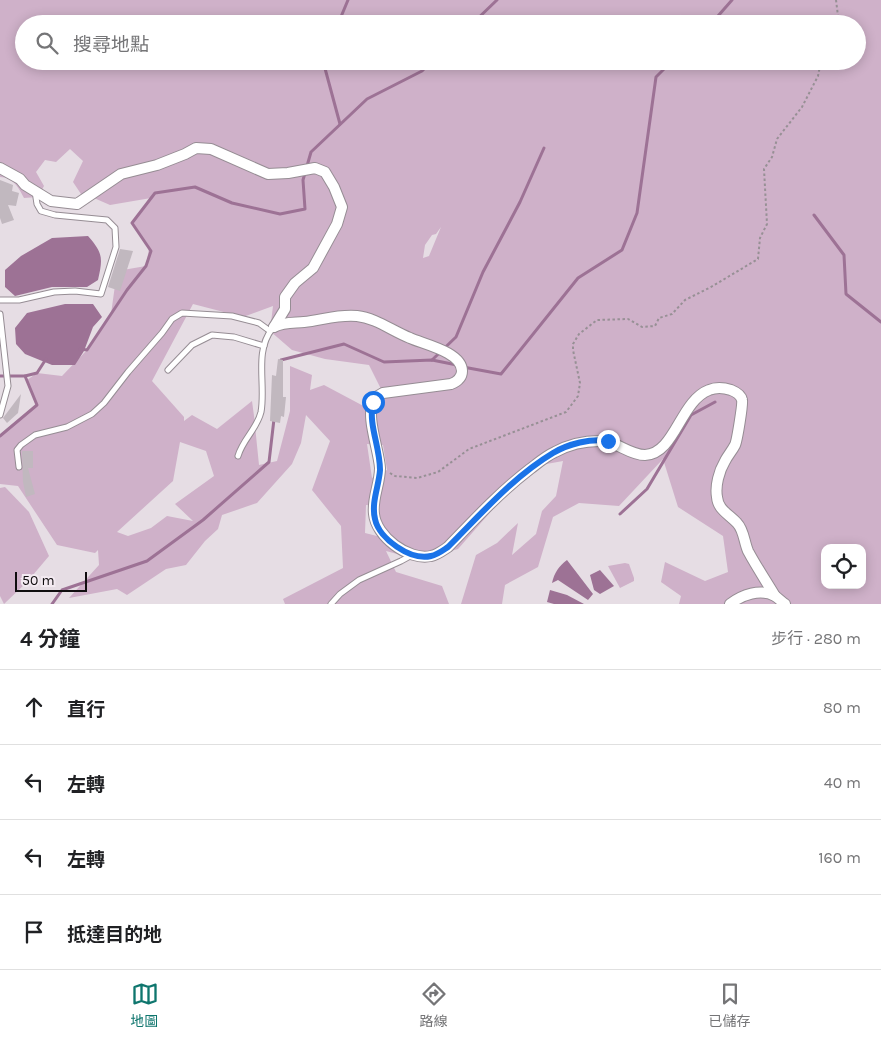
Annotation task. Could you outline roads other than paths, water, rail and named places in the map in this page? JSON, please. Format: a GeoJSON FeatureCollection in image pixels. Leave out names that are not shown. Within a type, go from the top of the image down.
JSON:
{"type":"FeatureCollection","features":[{"type":"Feature","properties":{"kind":"street"},"geometry":{"type":"LineString","coordinates":[[0,168],[20,179],[25,185],[51,201],[77,204],[121,174],[157,165],[196,148],[211,149],[268,174],[288,173],[315,168],[325,172],[334,187],[342,207],[337,224],[313,268],[295,284],[286,297],[284,309],[272,329]]}},
{"type":"Feature","properties":{"kind":"street"},"geometry":{"type":"LineString","coordinates":[[272,329],[282,323],[305,322],[336,316],[358,316],[448,353],[460,363],[462,373],[457,382],[383,393],[376,397],[371,410],[379,466],[374,502],[377,527],[391,542],[403,550],[421,557],[431,556],[448,547],[520,477],[554,452],[584,442],[606,441],[637,454],[652,454],[667,442],[685,412],[697,398],[709,390],[723,388],[732,390],[741,397],[742,403],[736,442],[720,474],[717,486],[717,499],[721,509],[739,524],[748,552],[775,596],[784,604]]}},
{"type":"Feature","properties":{"kind":"street"},"geometry":{"type":"LineString","coordinates":[[730,604],[751,594],[762,593],[775,596]]}},
{"type":"Feature","properties":{"kind":"lane"},"geometry":{"type":"LineString","coordinates":[[0,300],[19,300],[54,292],[75,291],[101,294],[109,270],[116,247],[115,228],[107,220],[55,215],[41,211],[37,204],[35,191]]}},
{"type":"Feature","properties":{"kind":"lane"},"geometry":{"type":"LineString","coordinates":[[19,467],[17,450],[21,445],[35,435],[68,427],[92,414],[162,333],[172,318],[182,313],[232,316],[259,323],[272,329],[266,336],[262,356],[261,409],[259,418],[255,427],[241,446],[238,456]]}},
{"type":"Feature","properties":{"kind":"lane"},"geometry":{"type":"LineString","coordinates":[[0,314],[8,386],[0,415]]}},
{"type":"Feature","properties":{"kind":"lane"},"geometry":{"type":"LineString","coordinates":[[168,370],[192,345],[212,336],[234,338],[264,346]]}},
{"type":"Feature","properties":{"kind":"lane"},"geometry":{"type":"LineString","coordinates":[[331,604],[340,594],[359,580],[412,554]]}},
{"type":"Feature","properties":{"kind":"waterway"},"geometry":{"type":"LineString","coordinates":[[342,15],[348,0]]}},
{"type":"Feature","properties":{"kind":"waterway"},"geometry":{"type":"LineString","coordinates":[[481,15],[497,0]]}},
{"type":"Feature","properties":{"kind":"waterway"},"geometry":{"type":"LineString","coordinates":[[719,15],[732,0]]}},
{"type":"Feature","properties":{"kind":"waterway"},"geometry":{"type":"LineString","coordinates":[[325,70],[340,124]]}},
{"type":"Feature","properties":{"kind":"waterway"},"geometry":{"type":"LineString","coordinates":[[80,349],[87,350],[127,290],[146,266],[151,251],[132,223],[155,193],[195,187],[232,203],[280,214],[305,209],[303,180],[311,152],[367,99],[423,70]]}},
{"type":"Feature","properties":{"kind":"waterway"},"geometry":{"type":"LineString","coordinates":[[463,367],[501,374],[578,278],[622,250],[637,213],[656,77],[663,70]]}},
{"type":"Feature","properties":{"kind":"waterway"},"geometry":{"type":"LineString","coordinates":[[432,360],[456,337],[483,272],[520,202],[544,148]]}},
{"type":"Feature","properties":{"kind":"waterway"},"geometry":{"type":"LineString","coordinates":[[814,215],[844,255],[846,294],[881,322]]}},
{"type":"Feature","properties":{"kind":"waterway"},"geometry":{"type":"LineString","coordinates":[[280,363],[281,360],[344,344],[384,362],[432,360],[457,365]]}},
{"type":"Feature","properties":{"kind":"waterway"},"geometry":{"type":"LineString","coordinates":[[25,376],[37,373],[46,359]]}},
{"type":"Feature","properties":{"kind":"waterway"},"geometry":{"type":"LineString","coordinates":[[0,376],[25,376],[37,405],[0,436]]}},
{"type":"Feature","properties":{"kind":"waterway"},"geometry":{"type":"LineString","coordinates":[[620,514],[647,489],[691,415],[715,402]]}},
{"type":"Feature","properties":{"kind":"waterway"},"geometry":{"type":"LineString","coordinates":[[52,604],[62,590],[147,561],[203,520],[269,462],[274,419]]}}]}
